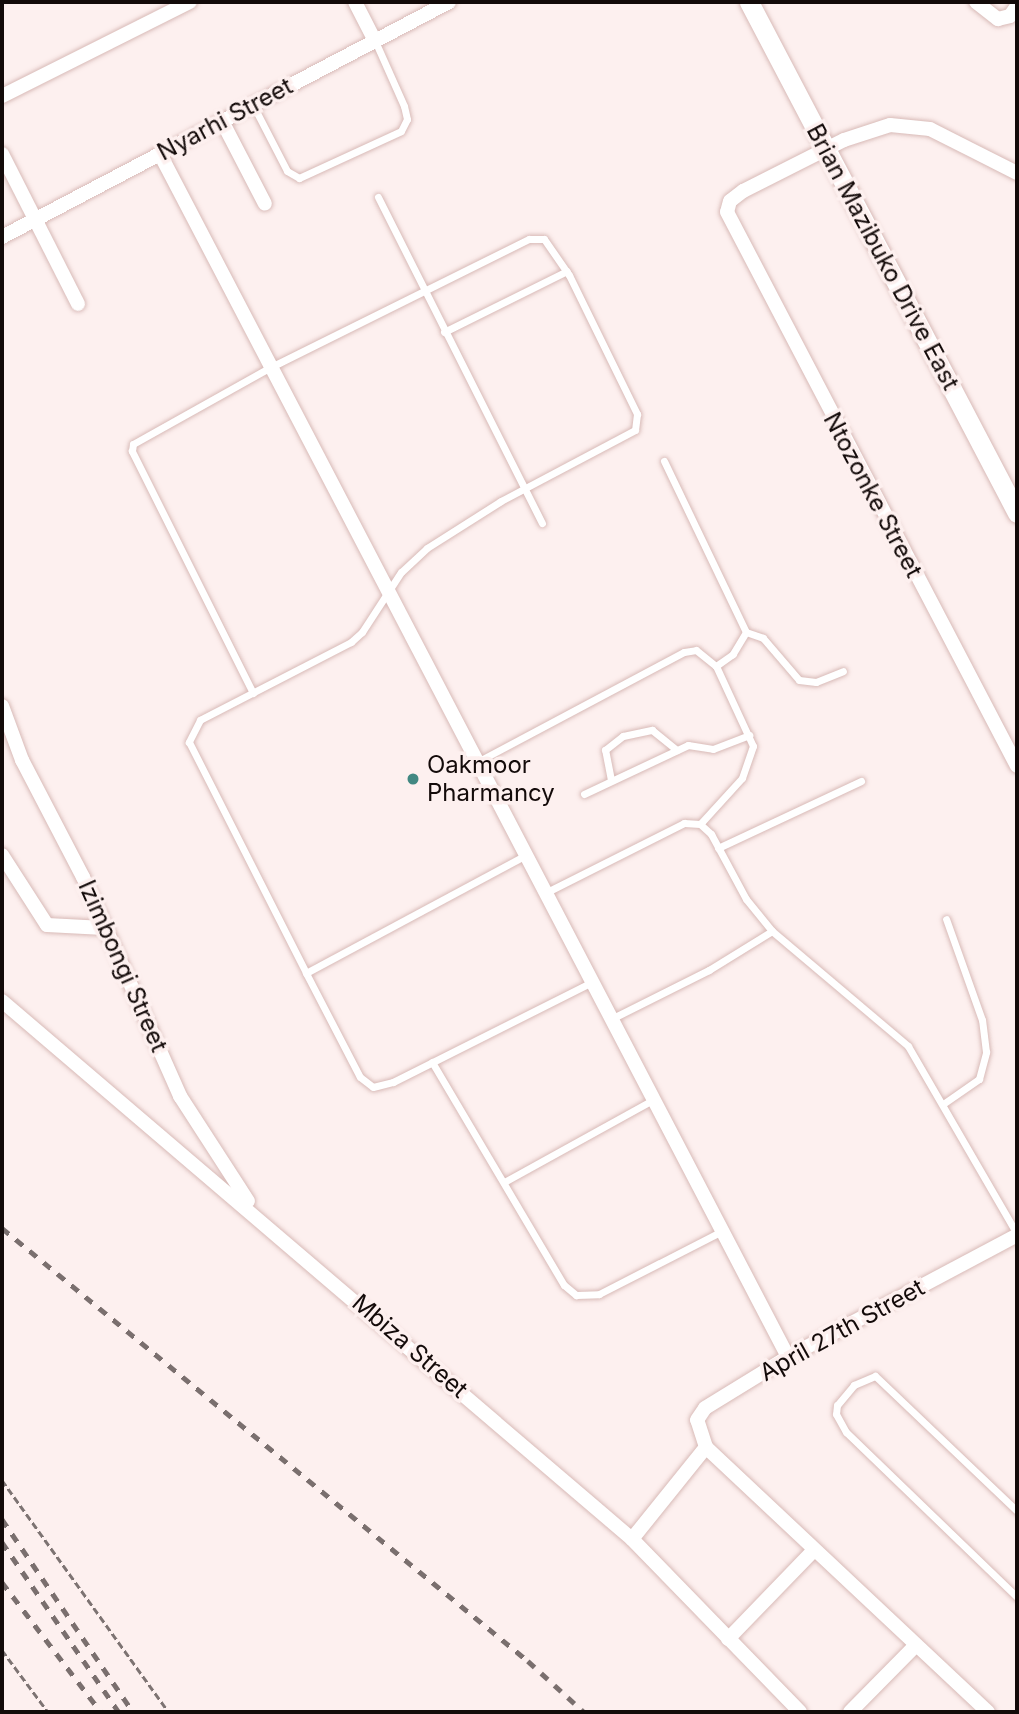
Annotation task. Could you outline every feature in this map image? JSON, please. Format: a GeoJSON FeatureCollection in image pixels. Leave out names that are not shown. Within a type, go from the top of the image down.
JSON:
{"type":"FeatureCollection","features":[{"type":"Feature","properties":{"kind":"street"},"geometry":{"type":"LineString","coordinates":[[2,96],[190,2]]}},
{"type":"Feature","properties":{"kind":"street"},"geometry":{"type":"LineString","coordinates":[[355,2],[375,41]]}},
{"type":"Feature","properties":{"kind":"street","name":"Nyarhi Street"},"geometry":{"type":"LineString","coordinates":[[2,237],[449,2]]}},
{"type":"Feature","properties":{"kind":"street","name":"Brian Mazibuko Drive East"},"geometry":{"type":"LineString","coordinates":[[748,2],[1017,513]]}},
{"type":"Feature","properties":{"kind":"street"},"geometry":{"type":"LineString","coordinates":[[976,2],[998,19],[1010,16],[1017,6]]}},
{"type":"Feature","properties":{"kind":"street"},"geometry":{"type":"LineString","coordinates":[[222,121],[265,204]]}},
{"type":"Feature","properties":{"kind":"street"},"geometry":{"type":"LineString","coordinates":[[826,148],[881,127],[912,124],[935,131],[1017,173]]}},
{"type":"Feature","properties":{"kind":"street","name":"Ntozonke Street"},"geometry":{"type":"LineString","coordinates":[[826,148],[734,197],[727,205],[729,223],[1017,766]]}},
{"type":"Feature","properties":{"kind":"street"},"geometry":{"type":"LineString","coordinates":[[160,153],[788,1357]]}},
{"type":"Feature","properties":{"kind":"street"},"geometry":{"type":"LineString","coordinates":[[2,154],[78,304]]}},
{"type":"Feature","properties":{"kind":"street","name":"Izimbongi Street"},"geometry":{"type":"LineString","coordinates":[[2,706],[22,760],[83,877],[180,1096],[260,1218]]}},
{"type":"Feature","properties":{"kind":"street"},"geometry":{"type":"LineString","coordinates":[[2,855],[47,925],[104,928]]}},
{"type":"Feature","properties":{"kind":"street","name":"Mbiza Street"},"geometry":{"type":"LineString","coordinates":[[2,1001],[260,1218],[632,1539],[800,1712]]}},
{"type":"Feature","properties":{"kind":"street","name":"April 27th Street"},"geometry":{"type":"LineString","coordinates":[[706,1447],[698,1420],[705,1408],[788,1357],[1017,1235]]}},
{"type":"Feature","properties":{"kind":"street"},"geometry":{"type":"LineString","coordinates":[[632,1539],[706,1447],[988,1712]]}},
{"type":"Feature","properties":{"kind":"street"},"geometry":{"type":"LineString","coordinates":[[728,1639],[814,1550]]}},
{"type":"Feature","properties":{"kind":"street"},"geometry":{"type":"LineString","coordinates":[[850,1712],[915,1646]]}},
{"type":"Feature","properties":{"kind":"lane"},"geometry":{"type":"LineString","coordinates":[[253,105],[287,171],[299,178],[401,131],[407,120],[404,106],[375,41]]}},
{"type":"Feature","properties":{"kind":"lane"},"geometry":{"type":"LineString","coordinates":[[377,197],[542,523]]}},
{"type":"Feature","properties":{"kind":"lane"},"geometry":{"type":"LineString","coordinates":[[253,692],[132,448],[140,438],[271,367],[424,291],[536,238],[549,243],[566,271],[637,414],[638,424],[625,438],[523,490],[427,548],[388,591],[362,632],[351,642],[200,720],[189,742],[306,973],[368,1086],[393,1082],[592,982]]}},
{"type":"Feature","properties":{"kind":"lane"},"geometry":{"type":"LineString","coordinates":[[444,332],[566,271]]}},
{"type":"Feature","properties":{"kind":"lane"},"geometry":{"type":"LineString","coordinates":[[664,461],[746,632],[763,638],[799,680],[816,682],[843,671]]}},
{"type":"Feature","properties":{"kind":"lane"},"geometry":{"type":"LineString","coordinates":[[716,666],[733,654],[746,632]]}},
{"type":"Feature","properties":{"kind":"lane"},"geometry":{"type":"LineString","coordinates":[[477,762],[684,652],[705,653],[716,666],[749,735],[750,763],[700,824]]}},
{"type":"Feature","properties":{"kind":"lane"},"geometry":{"type":"LineString","coordinates":[[611,780],[605,750],[623,736],[652,730],[677,750]]}},
{"type":"Feature","properties":{"kind":"lane"},"geometry":{"type":"LineString","coordinates":[[584,794],[677,750],[696,744],[713,749],[749,735]]}},
{"type":"Feature","properties":{"kind":"lane"},"geometry":{"type":"LineString","coordinates":[[719,848],[861,781]]}},
{"type":"Feature","properties":{"kind":"lane"},"geometry":{"type":"LineString","coordinates":[[545,893],[684,823],[700,824],[719,848],[746,900],[772,931],[899,1035],[943,1104],[1017,1235]]}},
{"type":"Feature","properties":{"kind":"lane"},"geometry":{"type":"LineString","coordinates":[[306,973],[526,855]]}},
{"type":"Feature","properties":{"kind":"lane"},"geometry":{"type":"LineString","coordinates":[[943,1104],[979,1079],[986,1052],[982,1020],[946,919]]}},
{"type":"Feature","properties":{"kind":"lane"},"geometry":{"type":"LineString","coordinates":[[611,1019],[709,970],[772,931]]}},
{"type":"Feature","properties":{"kind":"lane"},"geometry":{"type":"LineString","coordinates":[[432,1062],[506,1181],[564,1285],[584,1297],[599,1294],[722,1231]]}},
{"type":"Feature","properties":{"kind":"lane"},"geometry":{"type":"LineString","coordinates":[[506,1181],[653,1100]]}},
{"type":"Feature","properties":{"kind":"lane"},"geometry":{"type":"LineString","coordinates":[[1017,1511],[875,1377],[854,1385],[837,1405],[836,1415],[846,1432],[1017,1597]]}},
{"type":"Feature","properties":{"kind":"path"},"geometry":{"type":"LineString","coordinates":[[2,1480],[169,1712]]}},
{"type":"Feature","properties":{"kind":"path"},"geometry":{"type":"LineString","coordinates":[[2,1650],[48,1712]]}},
{"type":"Feature","properties":{"kind":"railway"},"geometry":{"type":"LineString","coordinates":[[2,1228],[528,1661],[584,1712]]}},
{"type":"Feature","properties":{"kind":"railway"},"geometry":{"type":"LineString","coordinates":[[2,1519],[133,1712]]}},
{"type":"Feature","properties":{"kind":"railway"},"geometry":{"type":"LineString","coordinates":[[2,1542],[119,1712]]}},
{"type":"Feature","properties":{"kind":"railway"},"geometry":{"type":"LineString","coordinates":[[2,1582],[101,1712]]}},
{"type":"Feature","properties":{"kind":"place","name":"Oakmoor Pharmancy"},"geometry":{"type":"Point","coordinates":[413,779]}}]}
